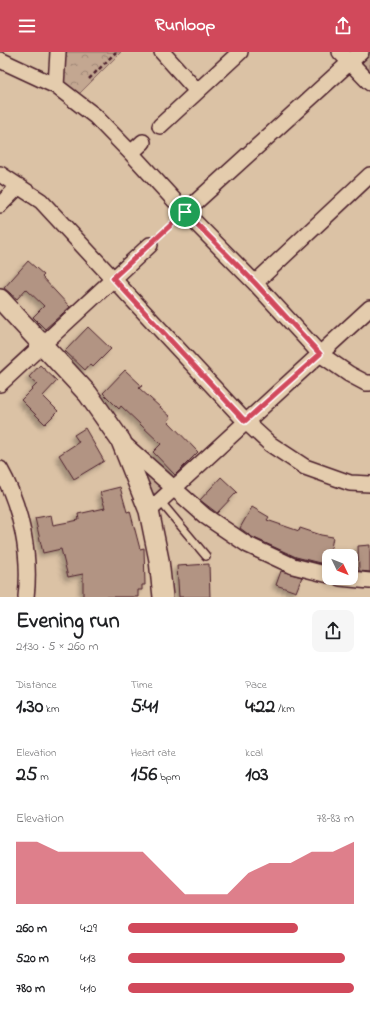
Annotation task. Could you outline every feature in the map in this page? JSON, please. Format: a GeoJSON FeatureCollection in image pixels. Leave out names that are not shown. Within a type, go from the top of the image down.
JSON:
{"type":"FeatureCollection","features":[{"type":"Feature","properties":{"kind":"street"},"geometry":{"type":"LineString","coordinates":[[56,86],[58,52]]}},
{"type":"Feature","properties":{"kind":"street"},"geometry":{"type":"LineString","coordinates":[[162,52],[197,91]]}},
{"type":"Feature","properties":{"kind":"street"},"geometry":{"type":"LineString","coordinates":[[160,126],[240,52]]}},
{"type":"Feature","properties":{"kind":"street"},"geometry":{"type":"LineString","coordinates":[[185,212],[345,57],[361,52]]}},
{"type":"Feature","properties":{"kind":"street"},"geometry":{"type":"LineString","coordinates":[[345,57],[370,83]]}},
{"type":"Feature","properties":{"kind":"street"},"geometry":{"type":"LineString","coordinates":[[0,60],[56,86],[95,116],[185,212],[255,283],[320,354],[349,374],[366,383],[370,383]]}},
{"type":"Feature","properties":{"kind":"street"},"geometry":{"type":"LineString","coordinates":[[131,153],[143,142]]}},
{"type":"Feature","properties":{"kind":"street"},"geometry":{"type":"LineString","coordinates":[[0,174],[41,201],[245,421],[270,444],[305,467],[350,483],[370,484]]}},
{"type":"Feature","properties":{"kind":"street"},"geometry":{"type":"LineString","coordinates":[[255,283],[370,175]]}},
{"type":"Feature","properties":{"kind":"street"},"geometry":{"type":"LineString","coordinates":[[0,205],[19,186]]}},
{"type":"Feature","properties":{"kind":"street"},"geometry":{"type":"LineString","coordinates":[[0,384],[150,245]]}},
{"type":"Feature","properties":{"kind":"street"},"geometry":{"type":"LineString","coordinates":[[0,299],[88,394],[122,441],[154,506],[163,597]]}},
{"type":"Feature","properties":{"kind":"street"},"geometry":{"type":"LineString","coordinates":[[154,506],[370,308]]}},
{"type":"Feature","properties":{"kind":"street"},"geometry":{"type":"LineString","coordinates":[[122,441],[205,516],[248,545],[293,566],[322,573]]}},
{"type":"Feature","properties":{"kind":"street"},"geometry":{"type":"LineString","coordinates":[[0,469],[9,485],[23,532],[28,581],[26,597]]}},
{"type":"Feature","properties":{"kind":"street"},"geometry":{"type":"LineString","coordinates":[[358,580],[370,581]]}},
{"type":"Feature","properties":{"kind":"lane"},"geometry":{"type":"LineString","coordinates":[[154,506],[206,556]]}},
{"type":"Feature","properties":{"kind":"path"},"geometry":{"type":"LineString","coordinates":[[89,79],[116,52]]}},
{"type":"Feature","properties":{"kind":"path"},"geometry":{"type":"LineString","coordinates":[[150,245],[185,212]]}},
{"type":"Feature","properties":{"kind":"green space"},"geometry":{"type":"Polygon","coordinates":[[[65,52],[121,52],[78,95],[63,81],[65,52]]]}},
{"type":"Feature","properties":{"kind":"green space"},"geometry":{"type":"Polygon","coordinates":[[[370,52],[370,76],[361,64],[370,52]]]}},
{"type":"Feature","properties":{"kind":"green space"},"geometry":{"type":"Polygon","coordinates":[[[148,470],[163,486],[163,491],[157,495],[153,493],[145,473],[148,470]]]}},
{"type":"Feature","properties":{"kind":"building"},"geometry":{"type":"Polygon","coordinates":[[[28,261],[44,275],[42,277],[70,307],[45,329],[33,317],[44,306],[26,289],[17,299],[4,288],[28,261]]]}},
{"type":"Feature","properties":{"kind":"building"},"geometry":{"type":"Polygon","coordinates":[[[88,327],[111,349],[93,367],[90,364],[85,370],[65,351],[88,327]]]}},
{"type":"Feature","properties":{"kind":"building"},"geometry":{"type":"Polygon","coordinates":[[[40,365],[57,381],[43,396],[58,411],[45,424],[21,400],[37,384],[29,377],[40,365]]]}},
{"type":"Feature","properties":{"kind":"building"},"geometry":{"type":"Polygon","coordinates":[[[125,370],[142,386],[139,388],[171,417],[168,421],[198,452],[175,475],[153,452],[161,444],[121,406],[119,409],[103,393],[125,370]]]}},
{"type":"Feature","properties":{"kind":"building"},"geometry":{"type":"Polygon","coordinates":[[[85,428],[104,461],[74,479],[59,455],[79,442],[74,435],[85,428]]]}},
{"type":"Feature","properties":{"kind":"building"},"geometry":{"type":"Polygon","coordinates":[[[221,477],[237,492],[217,513],[200,500],[221,477]]]}},
{"type":"Feature","properties":{"kind":"building"},"geometry":{"type":"Polygon","coordinates":[[[120,487],[127,512],[130,511],[140,549],[144,548],[145,585],[142,585],[142,590],[138,590],[138,597],[83,597],[83,574],[68,577],[61,549],[43,553],[35,518],[51,515],[53,525],[79,520],[78,514],[105,508],[100,492],[120,487]]]}},
{"type":"Feature","properties":{"kind":"building"},"geometry":{"type":"Polygon","coordinates":[[[252,507],[269,517],[267,520],[299,531],[300,528],[321,535],[333,537],[331,549],[322,549],[322,564],[296,557],[252,537],[240,528],[252,507]]]}},
{"type":"Feature","properties":{"kind":"building"},"geometry":{"type":"Polygon","coordinates":[[[370,545],[370,572],[359,571],[358,546],[370,545]]]}},
{"type":"Feature","properties":{"kind":"building"},"geometry":{"type":"Polygon","coordinates":[[[209,564],[210,597],[179,597],[177,566],[209,564]]]}},
{"type":"Feature","properties":{"kind":"building"},"geometry":{"type":"Polygon","coordinates":[[[281,571],[302,577],[296,592],[276,585],[281,571]]]}},
{"type":"Feature","properties":{"kind":"route"},"geometry":{"type":"LineString","coordinates":[[185,212],[255,283],[320,354],[245,421],[113,278],[185,212]]}}]}
